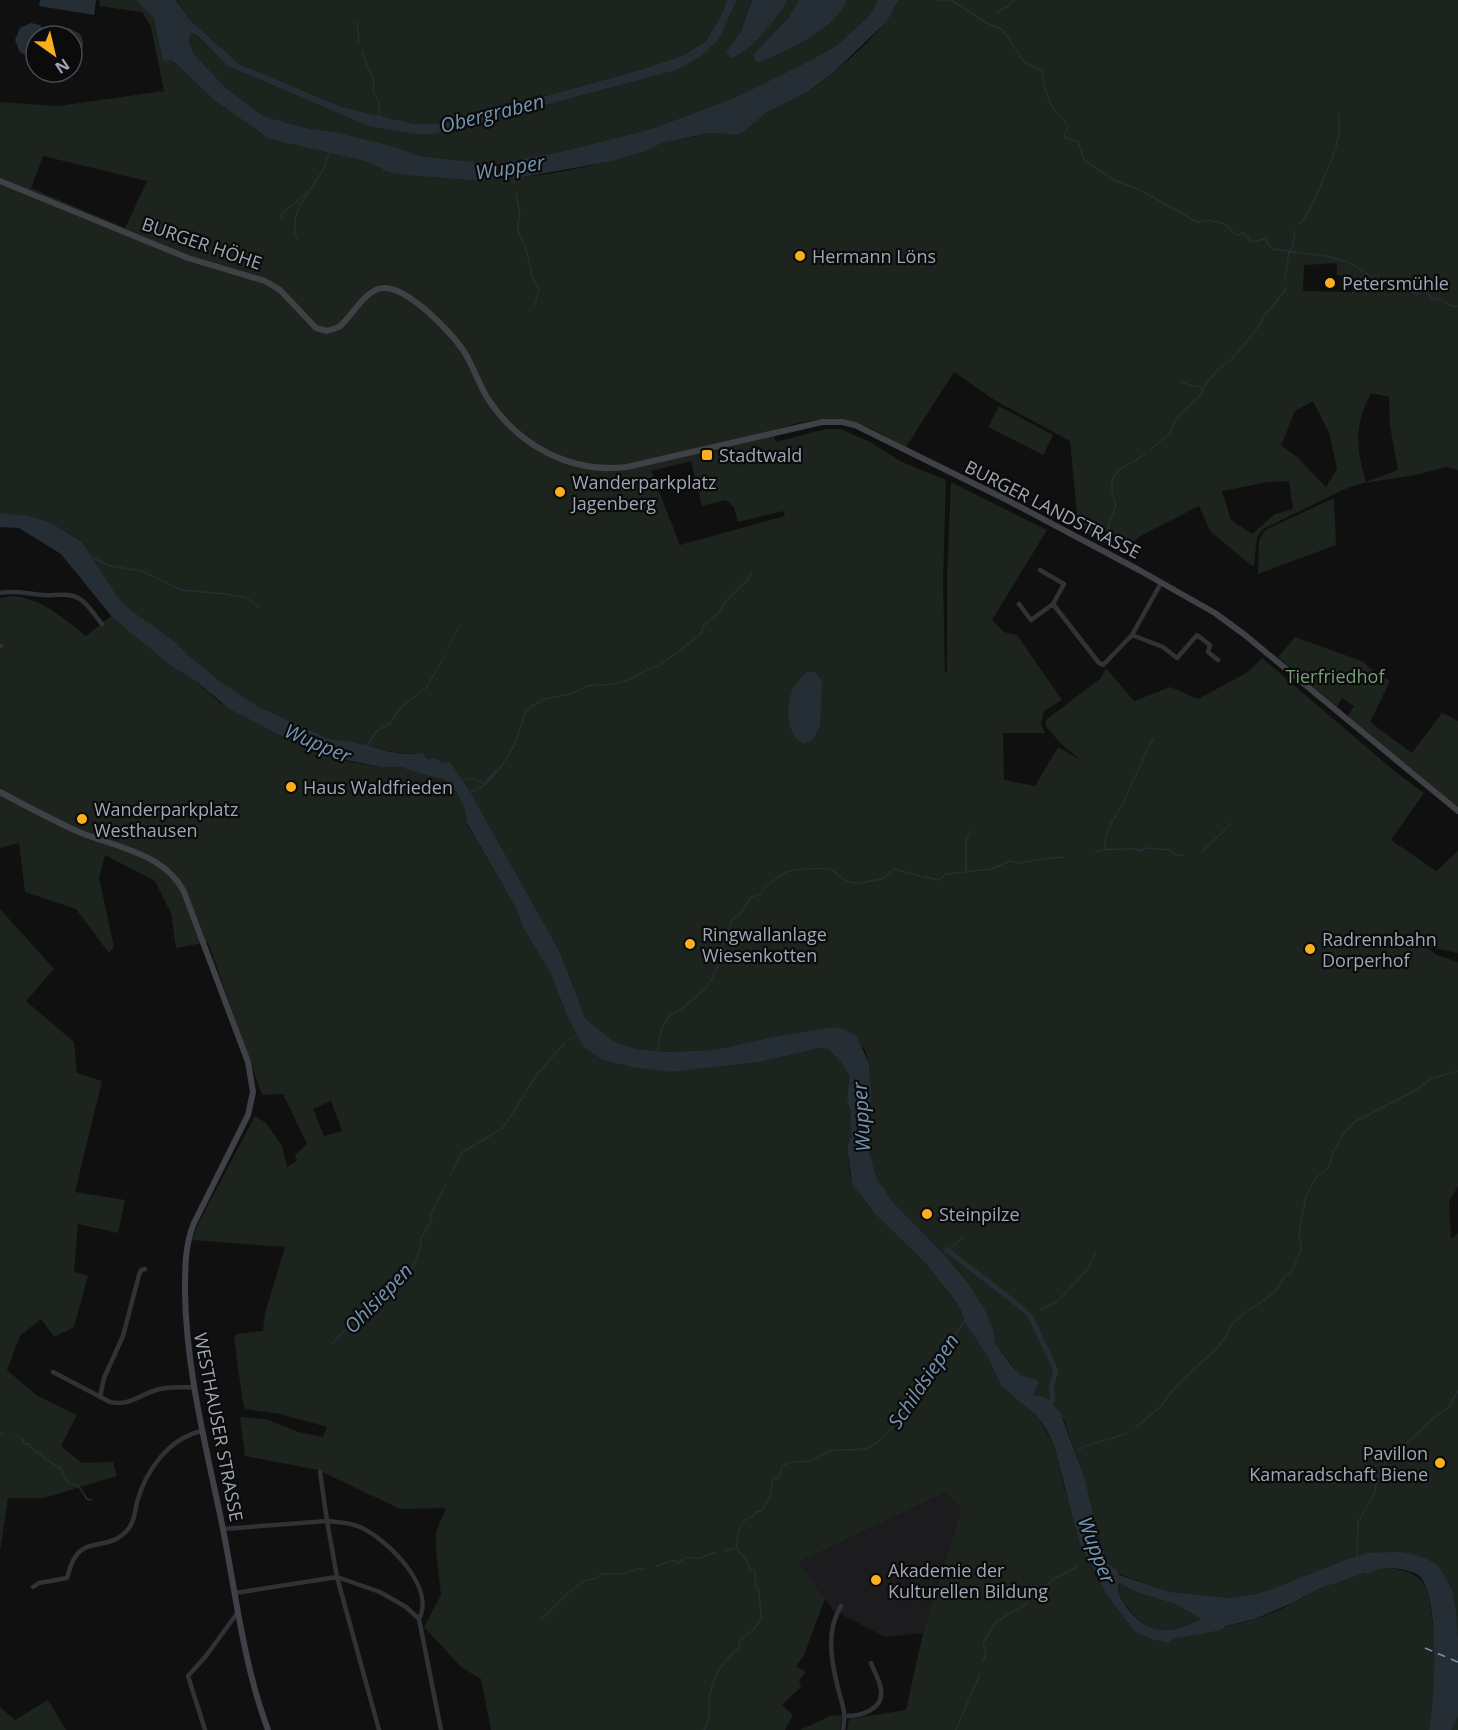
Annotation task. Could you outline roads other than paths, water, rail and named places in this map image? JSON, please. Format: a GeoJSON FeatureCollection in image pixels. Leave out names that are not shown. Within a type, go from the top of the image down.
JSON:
{"type":"FeatureCollection","features":[{"type":"Feature","properties":{"kind":"main road","name":"BURGER HÖHE"},"geometry":{"type":"LineString","coordinates":[[0,181],[188,258],[267,281],[280,290],[310,324],[321,330],[339,327],[377,289],[387,288],[397,291],[431,315],[455,339],[468,357],[488,399],[507,421],[544,452],[570,463]]}},
{"type":"Feature","properties":{"kind":"main road","name":"BURGER LANDSTRASSE"},"geometry":{"type":"LineString","coordinates":[[570,463],[600,468],[627,467],[822,422],[846,422],[1019,507],[1161,583],[1233,625],[1458,811]]}},
{"type":"Feature","properties":{"kind":"main road","name":"WESTHAUSER STRASSE"},"geometry":{"type":"LineString","coordinates":[[0,792],[77,831],[148,857],[167,870],[179,882],[248,1062],[253,1092],[245,1122],[194,1223],[187,1244],[185,1331],[202,1431],[238,1611],[255,1686],[268,1730]]}},
{"type":"Feature","properties":{"kind":"street"},"geometry":{"type":"LineString","coordinates":[[1019,604],[1031,620],[1053,604],[1064,584],[1040,570]]}},
{"type":"Feature","properties":{"kind":"street"},"geometry":{"type":"LineString","coordinates":[[1053,604],[1103,665],[1132,635],[1161,583]]}},
{"type":"Feature","properties":{"kind":"street"},"geometry":{"type":"LineString","coordinates":[[0,593],[15,591],[77,597],[102,624]]}},
{"type":"Feature","properties":{"kind":"street"},"geometry":{"type":"LineString","coordinates":[[1132,635],[1163,648],[1177,657],[1197,635],[1210,645],[1208,652],[1218,660]]}},
{"type":"Feature","properties":{"kind":"street"},"geometry":{"type":"LineString","coordinates":[[100,1397],[104,1378],[123,1336],[139,1275],[141,1270],[145,1269]]}},
{"type":"Feature","properties":{"kind":"street"},"geometry":{"type":"LineString","coordinates":[[53,1372],[100,1397],[120,1404],[132,1402],[159,1389],[194,1387]]}},
{"type":"Feature","properties":{"kind":"street"},"geometry":{"type":"LineString","coordinates":[[33,1587],[39,1583],[67,1578],[73,1560],[81,1550],[92,1544],[102,1545],[113,1542],[122,1535],[129,1527],[149,1473],[160,1457],[185,1436],[202,1431]]}},
{"type":"Feature","properties":{"kind":"street"},"geometry":{"type":"LineString","coordinates":[[320,1472],[337,1577],[379,1730]]}},
{"type":"Feature","properties":{"kind":"street"},"geometry":{"type":"LineString","coordinates":[[223,1529],[327,1521],[347,1522],[384,1540],[411,1572],[420,1593],[423,1609],[419,1619],[441,1730]]}},
{"type":"Feature","properties":{"kind":"street"},"geometry":{"type":"LineString","coordinates":[[235,1593],[337,1577],[360,1583],[388,1595],[419,1619]]}},
{"type":"Feature","properties":{"kind":"street"},"geometry":{"type":"LineString","coordinates":[[841,1606],[834,1621],[830,1644],[837,1682],[845,1706],[846,1716],[843,1730]]}},
{"type":"Feature","properties":{"kind":"street"},"geometry":{"type":"LineString","coordinates":[[205,1730],[188,1676],[206,1656],[238,1611]]}},
{"type":"Feature","properties":{"kind":"street"},"geometry":{"type":"LineString","coordinates":[[846,1716],[868,1712],[881,1696],[880,1686],[871,1663]]}},
{"type":"Feature","properties":{"kind":"water"},"geometry":{"type":"Polygon","coordinates":[[[40,0],[96,0],[94,15],[39,6],[40,0]]]}},
{"type":"Feature","properties":{"kind":"water","name":"Obergraben"},"geometry":{"type":"Polygon","coordinates":[[[136,0],[176,0],[189,19],[239,64],[342,107],[415,124],[438,124],[643,69],[684,55],[706,41],[722,14],[727,0],[737,0],[719,39],[702,55],[677,70],[436,134],[413,134],[369,126],[227,66],[197,35],[191,33],[189,42],[193,53],[225,87],[263,116],[306,128],[335,132],[396,147],[419,156],[491,164],[560,152],[651,129],[734,98],[837,45],[870,15],[878,0],[899,0],[887,21],[832,74],[807,92],[767,112],[739,135],[711,133],[662,143],[644,152],[613,161],[523,177],[513,176],[481,181],[404,175],[386,171],[368,162],[269,139],[214,100],[172,60],[163,61],[154,18],[136,0]]]}},
{"type":"Feature","properties":{"kind":"water"},"geometry":{"type":"Polygon","coordinates":[[[752,0],[788,0],[756,41],[732,58],[726,52],[741,31],[752,0]]]}},
{"type":"Feature","properties":{"kind":"water"},"geometry":{"type":"Polygon","coordinates":[[[799,0],[847,0],[831,22],[810,38],[761,62],[756,62],[753,55],[788,18],[799,0]]]}},
{"type":"Feature","properties":{"kind":"water"},"geometry":{"type":"Polygon","coordinates":[[[24,26],[24,54],[20,52],[15,40],[20,28],[24,26]]]}},
{"type":"Feature","properties":{"kind":"water"},"geometry":{"type":"Polygon","coordinates":[[[0,513],[27,516],[50,522],[82,542],[119,599],[127,607],[175,642],[220,681],[259,707],[332,740],[355,742],[400,753],[423,753],[427,759],[436,758],[443,763],[450,762],[473,797],[560,952],[585,1018],[613,1041],[636,1049],[666,1052],[714,1050],[835,1027],[856,1036],[869,1063],[871,1090],[869,1152],[878,1182],[890,1199],[942,1252],[968,1283],[986,1312],[994,1332],[995,1343],[1020,1375],[1037,1380],[1039,1384],[1033,1394],[1047,1398],[1060,1412],[1085,1479],[1099,1540],[1110,1566],[1117,1570],[1119,1575],[1171,1592],[1230,1598],[1256,1594],[1367,1553],[1400,1552],[1427,1559],[1439,1566],[1452,1589],[1456,1612],[1458,1716],[1451,1730],[1429,1730],[1434,1675],[1431,1608],[1427,1590],[1421,1578],[1411,1572],[1384,1568],[1369,1574],[1364,1573],[1321,1588],[1255,1619],[1226,1626],[1222,1630],[1173,1639],[1168,1643],[1135,1632],[1106,1594],[1080,1544],[1054,1445],[1046,1429],[1037,1416],[1001,1386],[988,1357],[965,1323],[960,1308],[951,1295],[925,1263],[876,1215],[852,1184],[847,1147],[851,1136],[851,1111],[847,1102],[849,1076],[841,1062],[828,1049],[820,1048],[760,1062],[671,1072],[636,1068],[602,1060],[583,1046],[568,1018],[551,974],[522,926],[518,912],[467,823],[465,810],[457,793],[440,775],[422,768],[382,767],[335,758],[279,735],[228,708],[197,682],[171,666],[113,618],[61,554],[19,528],[0,527],[0,513]],[[1119,1583],[1118,1592],[1125,1605],[1142,1623],[1150,1627],[1169,1630],[1201,1619],[1175,1604],[1136,1592],[1119,1583]]]}},
{"type":"Feature","properties":{"kind":"water"},"geometry":{"type":"Polygon","coordinates":[[[807,671],[816,673],[822,681],[820,727],[812,740],[803,744],[793,734],[788,712],[793,688],[807,671]]]}},
{"type":"Feature","properties":{"kind":"waterway"},"geometry":{"type":"LineString","coordinates":[[934,0],[951,0],[985,22],[1003,30],[1025,63],[1042,71],[1051,104],[1068,127],[1064,137],[1078,142],[1085,161],[1114,180],[1142,191],[1197,222],[1209,220],[1225,224],[1236,235],[1244,233],[1251,242],[1265,239],[1272,249],[1326,256],[1344,261],[1373,278],[1418,294],[1423,291],[1429,294],[1432,300],[1437,298],[1452,306],[1458,306]]}},
{"type":"Feature","properties":{"kind":"waterway"},"geometry":{"type":"LineString","coordinates":[[995,13],[1007,7],[1014,0]]}},
{"type":"Feature","properties":{"kind":"waterway"},"geometry":{"type":"LineString","coordinates":[[357,22],[359,42]]}},
{"type":"Feature","properties":{"kind":"waterway"},"geometry":{"type":"LineString","coordinates":[[362,52],[374,82],[373,91],[379,103],[379,119]]}},
{"type":"Feature","properties":{"kind":"waterway"},"geometry":{"type":"LineString","coordinates":[[1300,224],[1317,193],[1334,153],[1339,133],[1339,114]]}},
{"type":"Feature","properties":{"kind":"waterway"},"geometry":{"type":"LineString","coordinates":[[326,160],[330,153]]}},
{"type":"Feature","properties":{"kind":"waterway"},"geometry":{"type":"LineString","coordinates":[[297,239],[295,228],[299,208],[326,163]]}},
{"type":"Feature","properties":{"kind":"waterway"},"geometry":{"type":"LineString","coordinates":[[514,174],[514,183]]}},
{"type":"Feature","properties":{"kind":"waterway"},"geometry":{"type":"LineString","coordinates":[[516,193],[520,215],[519,231],[539,289],[535,305]]}},
{"type":"Feature","properties":{"kind":"waterway"},"geometry":{"type":"LineString","coordinates":[[282,219],[282,214],[305,194]]}},
{"type":"Feature","properties":{"kind":"waterway"},"geometry":{"type":"LineString","coordinates":[[1285,279],[1295,231]]}},
{"type":"Feature","properties":{"kind":"waterway"},"geometry":{"type":"LineString","coordinates":[[1150,450],[1171,432],[1175,421],[1199,397],[1218,369],[1241,349],[1263,317],[1285,291],[1284,287]]}},
{"type":"Feature","properties":{"kind":"waterway"},"geometry":{"type":"LineString","coordinates":[[1180,382],[1202,387]]}},
{"type":"Feature","properties":{"kind":"waterway"},"geometry":{"type":"LineString","coordinates":[[1106,537],[1116,506],[1112,479],[1120,470],[1144,455]]}},
{"type":"Feature","properties":{"kind":"waterway"},"geometry":{"type":"LineString","coordinates":[[92,557],[110,566],[142,571],[181,590],[247,598],[260,608]]}},
{"type":"Feature","properties":{"kind":"waterway"},"geometry":{"type":"LineString","coordinates":[[469,793],[485,785],[500,768],[514,746],[526,712],[533,705],[545,699],[571,694],[587,686],[615,684],[659,666],[701,634],[703,626],[720,612],[724,603],[749,578],[752,571]]}},
{"type":"Feature","properties":{"kind":"waterway"},"geometry":{"type":"LineString","coordinates":[[448,648],[459,626]]}},
{"type":"Feature","properties":{"kind":"waterway"},"geometry":{"type":"LineString","coordinates":[[366,748],[376,731],[390,724],[400,708],[427,687],[445,655]]}},
{"type":"Feature","properties":{"kind":"waterway"},"geometry":{"type":"LineString","coordinates":[[1105,850],[1110,825],[1153,739]]}},
{"type":"Feature","properties":{"kind":"waterway","name":"Wupper"},"geometry":{"type":"LineString","coordinates":[[408,765],[440,774]]}},
{"type":"Feature","properties":{"kind":"waterway"},"geometry":{"type":"LineString","coordinates":[[462,781],[469,778],[484,783],[496,771]]}},
{"type":"Feature","properties":{"kind":"waterway"},"geometry":{"type":"LineString","coordinates":[[1201,853],[1232,823]]}},
{"type":"Feature","properties":{"kind":"waterway"},"geometry":{"type":"LineString","coordinates":[[966,872],[966,842],[971,831]]}},
{"type":"Feature","properties":{"kind":"waterway"},"geometry":{"type":"LineString","coordinates":[[1095,852],[1136,848],[1138,851],[1146,848],[1170,850],[1175,855],[1184,855]]}},
{"type":"Feature","properties":{"kind":"waterway"},"geometry":{"type":"LineString","coordinates":[[924,877],[940,880],[945,874],[992,869],[1009,861],[1019,863],[1056,857],[1064,858]]}},
{"type":"Feature","properties":{"kind":"waterway"},"geometry":{"type":"LineString","coordinates":[[657,1052],[661,1031],[666,1020],[707,987],[725,955],[723,943],[727,938],[732,919],[740,914],[751,897],[761,894],[765,886],[781,875],[800,870],[827,869],[847,881],[858,883],[883,879],[894,869],[920,876]]}},
{"type":"Feature","properties":{"kind":"waterway","name":"Ohlsiepen"},"geometry":{"type":"LineString","coordinates":[[569,1040],[578,1034]]}},
{"type":"Feature","properties":{"kind":"waterway","name":"Ohlsiepen"},"geometry":{"type":"LineString","coordinates":[[451,1175],[461,1153],[503,1128],[538,1073],[565,1043]]}},
{"type":"Feature","properties":{"kind":"waterway"},"geometry":{"type":"LineString","coordinates":[[1135,1428],[1160,1407],[1176,1386],[1217,1348],[1231,1325],[1270,1296],[1284,1277],[1293,1270],[1301,1248],[1299,1233],[1306,1196],[1316,1178],[1329,1167],[1333,1152],[1342,1136],[1354,1122],[1413,1092],[1431,1079],[1458,1071]]}},
{"type":"Feature","properties":{"kind":"waterway","name":"Ohlsiepen"},"geometry":{"type":"LineString","coordinates":[[332,1344],[378,1304],[412,1268],[421,1247],[420,1240],[432,1220],[431,1213],[446,1184]]}},
{"type":"Feature","properties":{"kind":"waterway"},"geometry":{"type":"LineString","coordinates":[[944,1254],[963,1237]]}},
{"type":"Feature","properties":{"kind":"waterway"},"geometry":{"type":"LineString","coordinates":[[947,1250],[1031,1317],[1056,1371],[1051,1387],[1053,1398],[1049,1406]]}},
{"type":"Feature","properties":{"kind":"waterway"},"geometry":{"type":"LineString","coordinates":[[1040,1310],[1058,1301],[1088,1269],[1096,1252]]}},
{"type":"Feature","properties":{"kind":"waterway","name":"Schildsiepen"},"geometry":{"type":"LineString","coordinates":[[704,1730],[709,1715],[710,1693],[717,1674],[724,1662],[739,1649],[740,1640],[761,1620],[755,1572],[749,1568],[748,1562],[736,1548],[742,1524],[754,1516],[755,1512],[762,1511],[771,1493],[773,1479],[779,1478],[782,1466],[793,1462],[809,1461],[834,1450],[867,1448],[878,1441],[905,1411],[964,1321]]}},
{"type":"Feature","properties":{"kind":"waterway"},"geometry":{"type":"LineString","coordinates":[[1357,1559],[1358,1522],[1374,1494],[1379,1472],[1387,1461],[1436,1416],[1448,1408],[1458,1391]]}},
{"type":"Feature","properties":{"kind":"waterway"},"geometry":{"type":"LineString","coordinates":[[0,1434],[4,1433]]}},
{"type":"Feature","properties":{"kind":"waterway"},"geometry":{"type":"LineString","coordinates":[[1076,1452],[1083,1447],[1128,1433]]}},
{"type":"Feature","properties":{"kind":"waterway"},"geometry":{"type":"LineString","coordinates":[[15,1434],[23,1440],[24,1444],[29,1444],[36,1453],[39,1452],[61,1469],[66,1480],[70,1484],[78,1485],[87,1499],[92,1500]]}},
{"type":"Feature","properties":{"kind":"waterway"},"geometry":{"type":"LineString","coordinates":[[723,1551],[734,1549]]}},
{"type":"Feature","properties":{"kind":"waterway"},"geometry":{"type":"LineString","coordinates":[[656,1566],[674,1560],[677,1563],[685,1558],[700,1558],[715,1552]]}},
{"type":"Feature","properties":{"kind":"waterway"},"geometry":{"type":"LineString","coordinates":[[983,1662],[986,1653],[983,1643],[996,1622],[1023,1606],[1055,1578],[1077,1567]]}},
{"type":"Feature","properties":{"kind":"waterway"},"geometry":{"type":"LineString","coordinates":[[542,1619],[568,1593],[584,1581],[597,1578],[601,1574],[624,1574],[637,1569],[645,1569]]}},
{"type":"Feature","properties":{"kind":"waterway"},"geometry":{"type":"LineString","coordinates":[[956,1730],[980,1674]]}},
{"type":"Feature","properties":{"kind":"place","name":"Hermann Löns"},"geometry":{"type":"Point","coordinates":[800,256]}},
{"type":"Feature","properties":{"kind":"place","name":"Petersmühle"},"geometry":{"type":"Point","coordinates":[1330,283]}},
{"type":"Feature","properties":{"kind":"place","name":"Stadtwald"},"geometry":{"type":"Point","coordinates":[707,455]}},
{"type":"Feature","properties":{"kind":"place","name":"Wanderparkplatz Jagenberg"},"geometry":{"type":"Point","coordinates":[560,492]}},
{"type":"Feature","properties":{"kind":"place","name":"Haus Waldfrieden"},"geometry":{"type":"Point","coordinates":[291,787]}},
{"type":"Feature","properties":{"kind":"place","name":"Wanderparkplatz Westhausen"},"geometry":{"type":"Point","coordinates":[82,819]}},
{"type":"Feature","properties":{"kind":"place","name":"Ringwallanlage Wiesenkotten"},"geometry":{"type":"Point","coordinates":[690,944]}},
{"type":"Feature","properties":{"kind":"place","name":"Radrennbahn Dorperhof"},"geometry":{"type":"Point","coordinates":[1310,949]}},
{"type":"Feature","properties":{"kind":"place","name":"Steinpilze"},"geometry":{"type":"Point","coordinates":[927,1214]}},
{"type":"Feature","properties":{"kind":"place","name":"Pavillon Kamaradschaft Biene"},"geometry":{"type":"Point","coordinates":[1440,1463]}},
{"type":"Feature","properties":{"kind":"place","name":"Akademie der Kulturellen Bildung"},"geometry":{"type":"Point","coordinates":[876,1580]}},
{"type":"Feature","properties":{"kind":"park label","name":"Tierfriedhof"},"geometry":{"type":"Point","coordinates":[1335,676]}}]}
